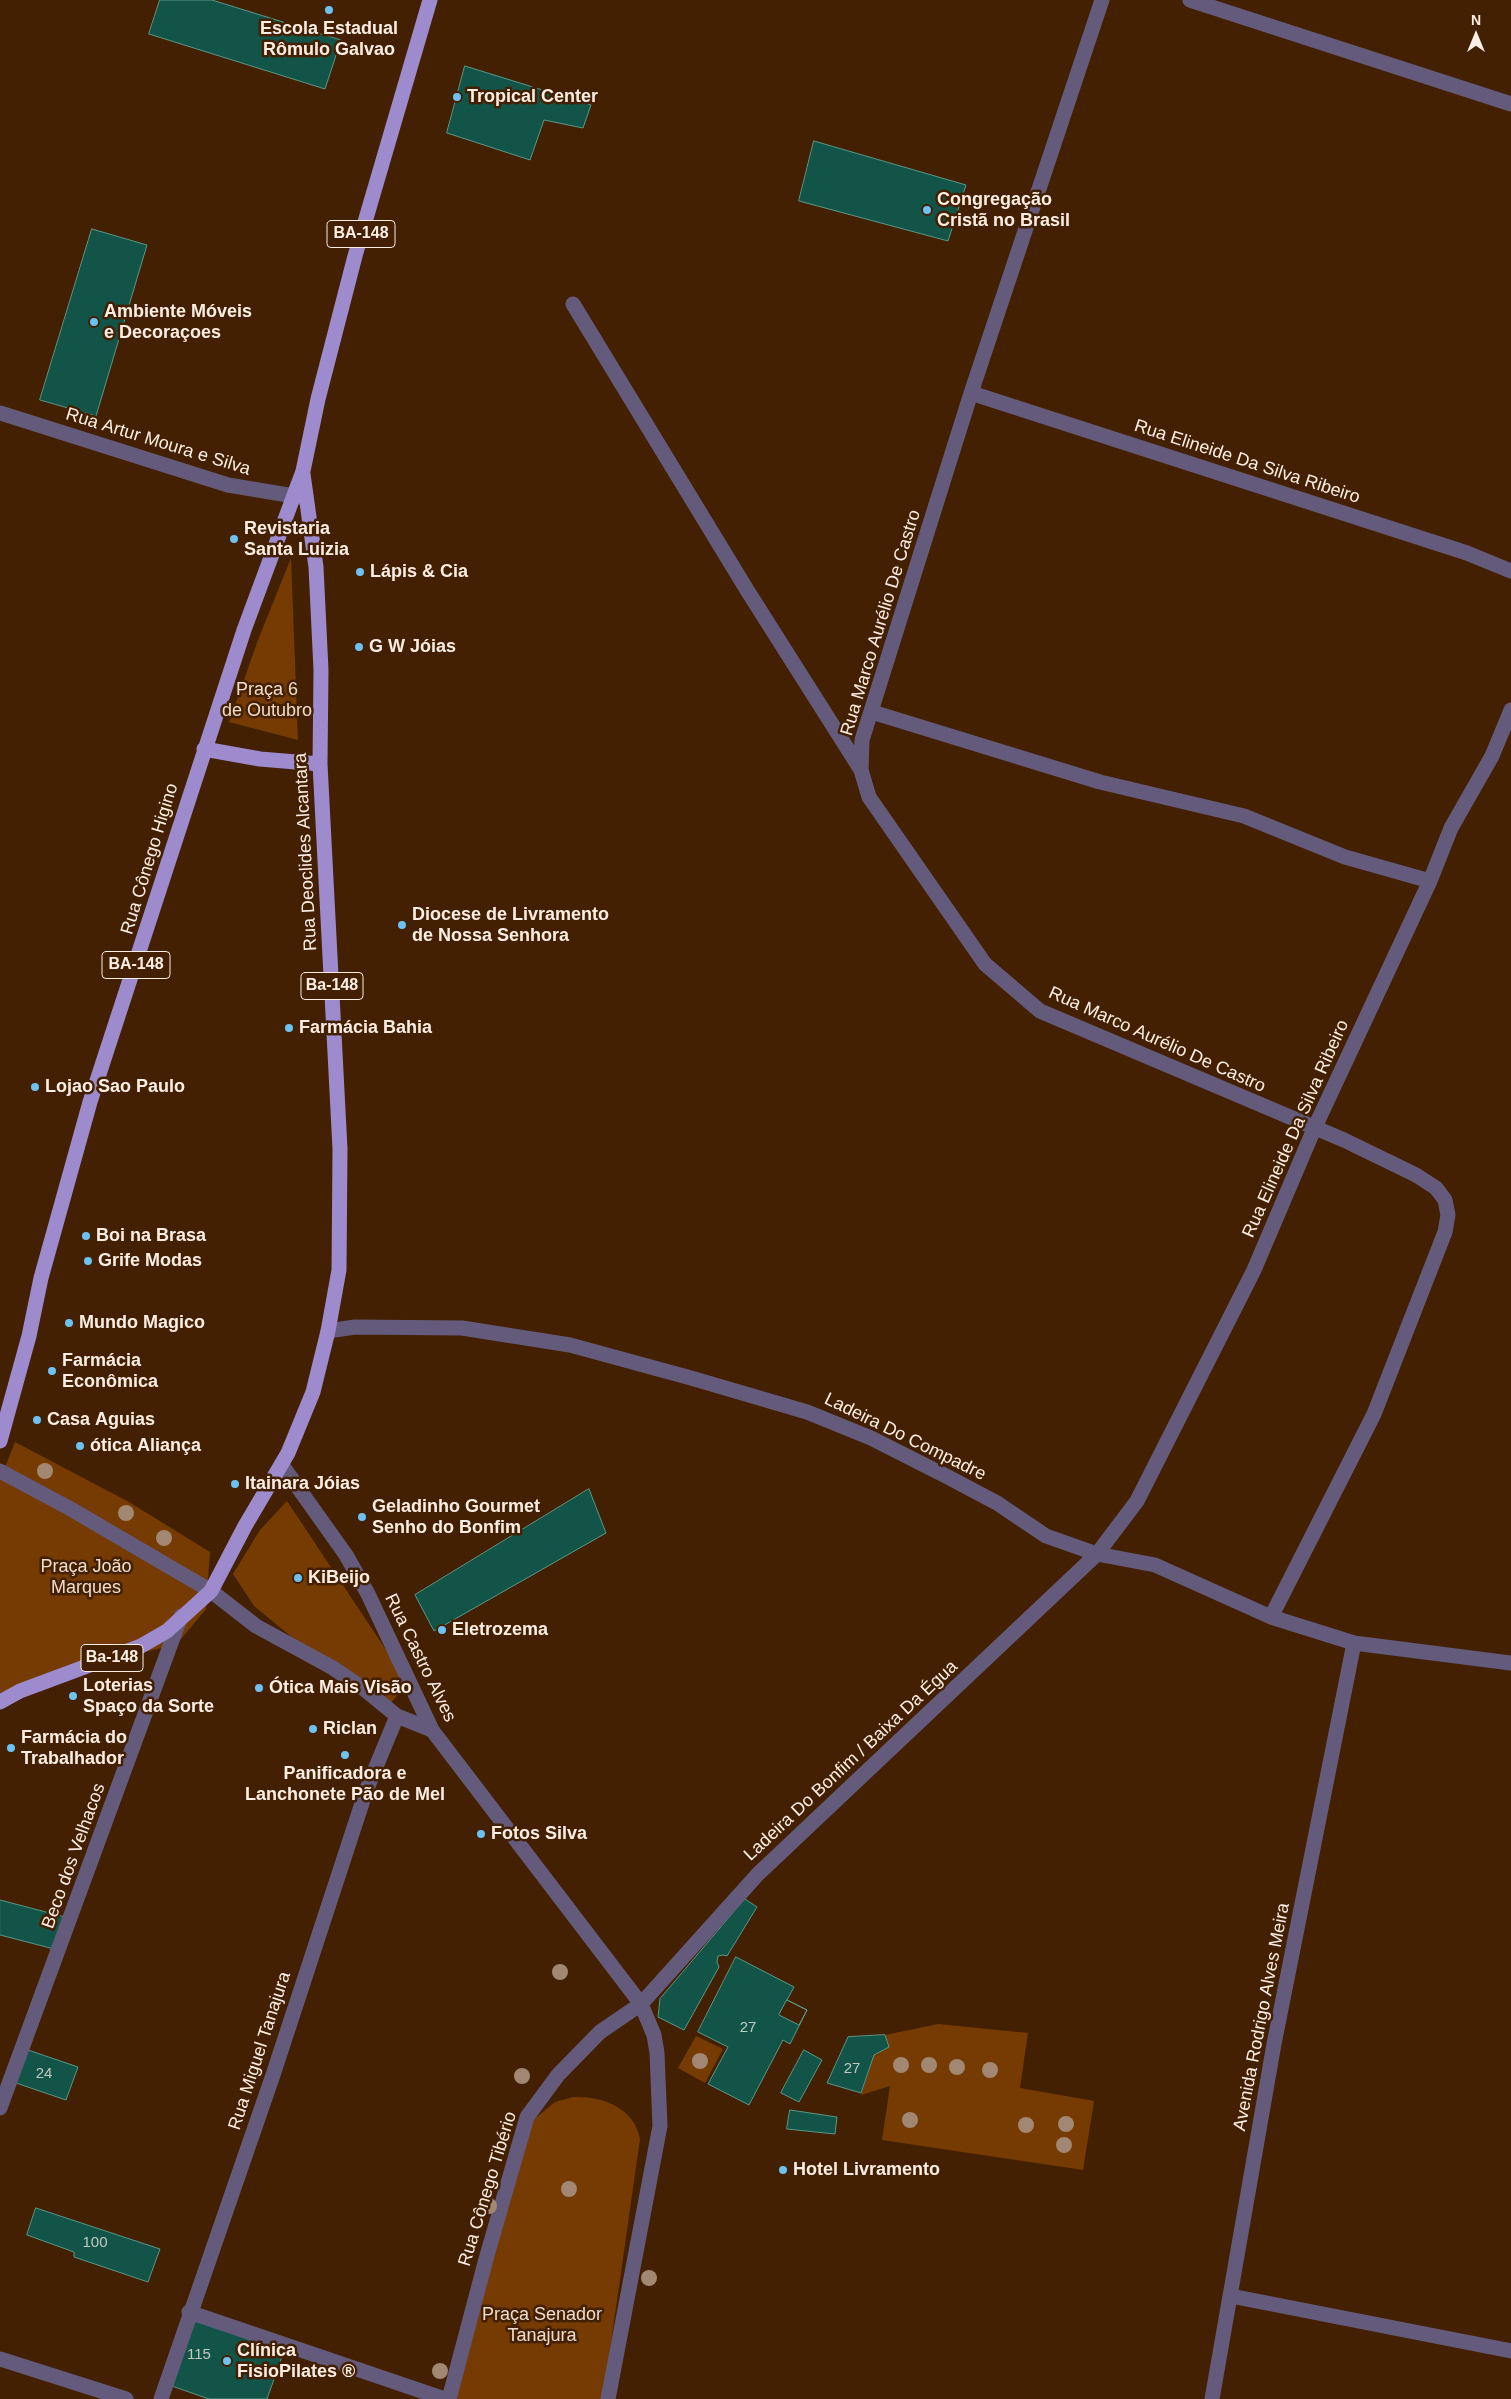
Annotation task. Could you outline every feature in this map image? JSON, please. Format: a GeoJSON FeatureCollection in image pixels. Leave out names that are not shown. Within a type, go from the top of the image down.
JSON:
{"type":"FeatureCollection","features":[{"type":"Feature","properties":{"kind":"main road","name":"BA-148"},"geometry":{"type":"LineString","coordinates":[[301,497],[303,471],[318,399],[355,256],[430,0]]}},
{"type":"Feature","properties":{"kind":"main road","name":"Rua Cônego Higino"},"geometry":{"type":"LineString","coordinates":[[0,1441],[28,1336],[41,1278],[90,1102],[204,749],[265,570],[301,497]]}},
{"type":"Feature","properties":{"kind":"main road","name":"Rua Deoclides Alcantara"},"geometry":{"type":"LineString","coordinates":[[282,1466],[313,1392],[328,1331],[339,1270],[340,1149],[320,764],[321,670],[316,567],[301,497]]}},
{"type":"Feature","properties":{"kind":"main road"},"geometry":{"type":"LineString","coordinates":[[204,749],[260,759],[320,764]]}},
{"type":"Feature","properties":{"kind":"main road","name":"Ba-148"},"geometry":{"type":"LineString","coordinates":[[0,1702],[20,1692],[141,1646],[168,1631],[181,1616],[211,1591],[244,1526],[282,1466]]}},
{"type":"Feature","properties":{"kind":"street","name":"Rua Marco Aurélio De Castro"},"geometry":{"type":"LineString","coordinates":[[1102,0],[971,393],[862,740],[860,770],[869,797],[985,964],[1040,1011],[1358,1147],[1436,1188],[1445,1200],[1448,1214],[1445,1232],[1374,1414],[1271,1617]]}},
{"type":"Feature","properties":{"kind":"street"},"geometry":{"type":"LineString","coordinates":[[1190,0],[1511,104]]}},
{"type":"Feature","properties":{"kind":"street"},"geometry":{"type":"LineString","coordinates":[[572,304],[860,770]]}},
{"type":"Feature","properties":{"kind":"street","name":"Rua Elineide Da Silva Ribeiro"},"geometry":{"type":"LineString","coordinates":[[971,393],[1466,553],[1511,571]]}},
{"type":"Feature","properties":{"kind":"street","name":"Rua Artur Moura e Silva"},"geometry":{"type":"LineString","coordinates":[[0,413],[228,485],[301,497]]}},
{"type":"Feature","properties":{"kind":"street","name":"Rua Elineide Da Silva Ribeiro"},"geometry":{"type":"LineString","coordinates":[[1097,1554],[1137,1501],[1186,1408],[1254,1270],[1314,1129],[1430,881],[1451,828],[1492,756],[1511,710]]}},
{"type":"Feature","properties":{"kind":"street"},"geometry":{"type":"LineString","coordinates":[[872,712],[1100,782],[1244,816],[1345,857],[1430,881]]}},
{"type":"Feature","properties":{"kind":"street","name":"Ladeira Do Compadre"},"geometry":{"type":"LineString","coordinates":[[328,1331],[355,1327],[462,1328],[570,1345],[798,1409],[870,1438],[946,1476],[997,1503],[1046,1536],[1097,1554],[1155,1565],[1271,1617],[1354,1643]]}},
{"type":"Feature","properties":{"kind":"street","name":"Rua Castro Alves"},"geometry":{"type":"LineString","coordinates":[[282,1466],[346,1555],[359,1578],[432,1730],[641,2004]]}},
{"type":"Feature","properties":{"kind":"street"},"geometry":{"type":"LineString","coordinates":[[0,1471],[69,1508],[211,1591],[256,1626],[325,1664],[364,1689],[397,1716],[432,1730]]}},
{"type":"Feature","properties":{"kind":"street","name":"Ladeira Do Bonfim / Baixa Da Égua"},"geometry":{"type":"LineString","coordinates":[[641,2004],[758,1874],[1097,1554]]}},
{"type":"Feature","properties":{"kind":"street","name":"Beco dos Velhacos"},"geometry":{"type":"LineString","coordinates":[[0,2108],[181,1616]]}},
{"type":"Feature","properties":{"kind":"street"},"geometry":{"type":"LineString","coordinates":[[1354,1643],[1511,1663]]}},
{"type":"Feature","properties":{"kind":"street","name":"Avenida Rodrigo Alves Meira"},"geometry":{"type":"LineString","coordinates":[[1212,2399],[1274,2044],[1354,1643]]}},
{"type":"Feature","properties":{"kind":"street","name":"Rua Miguel Tanajura"},"geometry":{"type":"LineString","coordinates":[[161,2399],[189,2312],[273,2075],[366,1791],[397,1716]]}},
{"type":"Feature","properties":{"kind":"street"},"geometry":{"type":"LineString","coordinates":[[608,2399],[660,2126],[657,2053],[654,2035],[641,2004]]}},
{"type":"Feature","properties":{"kind":"street","name":"Rua Cônego Tibério"},"geometry":{"type":"LineString","coordinates":[[447,2399],[527,2116],[558,2075],[600,2032],[641,2004]]}},
{"type":"Feature","properties":{"kind":"street"},"geometry":{"type":"LineString","coordinates":[[1231,2296],[1511,2351]]}},
{"type":"Feature","properties":{"kind":"street"},"geometry":{"type":"LineString","coordinates":[[189,2312],[447,2399]]}},
{"type":"Feature","properties":{"kind":"street"},"geometry":{"type":"LineString","coordinates":[[0,2359],[126,2399]]}},
{"type":"Feature","properties":{"kind":"green space","name":"Praça 6 de Outubro"},"geometry":{"type":"Polygon","coordinates":[[[291,558],[298,740],[229,722],[258,640],[291,558]]]}},
{"type":"Feature","properties":{"kind":"green space","name":"Praça João Marques"},"geometry":{"type":"Polygon","coordinates":[[[15,1442],[129,1502],[210,1552],[206,1609],[176,1645],[129,1655],[0,1701],[0,1480],[15,1442]]]}},
{"type":"Feature","properties":{"kind":"green space"},"geometry":{"type":"Polygon","coordinates":[[[287,1501],[408,1683],[383,1712],[254,1606],[233,1574],[260,1530],[287,1501]]]}},
{"type":"Feature","properties":{"kind":"green space"},"geometry":{"type":"Polygon","coordinates":[[[938,2024],[1028,2033],[1020,2088],[1094,2101],[1083,2170],[882,2140],[890,2086],[861,2095],[874,2055],[889,2047],[885,2035],[938,2024]]]}},
{"type":"Feature","properties":{"kind":"green space"},"geometry":{"type":"Polygon","coordinates":[[[696,2036],[723,2049],[705,2083],[678,2068],[696,2036]]]}},
{"type":"Feature","properties":{"kind":"green space","name":"Praça Senador Tanajura"},"geometry":{"type":"Polygon","coordinates":[[[573,2097],[605,2101],[624,2111],[637,2128],[640,2139],[603,2399],[449,2399],[533,2120],[555,2102],[573,2097]]]}},
{"type":"Feature","properties":{"kind":"building"},"geometry":{"type":"Polygon","coordinates":[[[160,0],[212,0],[341,40],[325,89],[149,34],[160,0]]]}},
{"type":"Feature","properties":{"kind":"building"},"geometry":{"type":"Polygon","coordinates":[[[465,66],[591,105],[583,128],[544,120],[530,160],[447,133],[465,66]]]}},
{"type":"Feature","properties":{"kind":"building"},"geometry":{"type":"Polygon","coordinates":[[[814,141],[966,185],[948,241],[799,201],[814,141]]]}},
{"type":"Feature","properties":{"kind":"building","name":"Ambiente Móveis e Decoraçoes"},"geometry":{"type":"Polygon","coordinates":[[[92,229],[147,245],[96,416],[40,400],[92,229]]]}},
{"type":"Feature","properties":{"kind":"building"},"geometry":{"type":"Polygon","coordinates":[[[589,1489],[606,1533],[434,1631],[415,1595],[589,1489]]]}},
{"type":"Feature","properties":{"kind":"building"},"geometry":{"type":"Polygon","coordinates":[[[745,1899],[757,1907],[727,1956],[718,1956],[717,1962],[719,1967],[684,2030],[658,2017],[660,1999],[745,1899]]]}},
{"type":"Feature","properties":{"kind":"building"},"geometry":{"type":"Polygon","coordinates":[[[0,1900],[65,1917],[54,1949],[0,1935],[0,1900]]]}},
{"type":"Feature","properties":{"kind":"building"},"geometry":{"type":"Polygon","coordinates":[[[736,1957],[794,1987],[787,2000],[807,2010],[790,2044],[783,2040],[749,2105],[708,2084],[728,2047],[698,2032],[736,1957]]]}},
{"type":"Feature","properties":{"kind":"building"},"geometry":{"type":"Polygon","coordinates":[[[787,2000],[807,2010],[799,2025],[779,2015],[787,2000]]]}},
{"type":"Feature","properties":{"kind":"building"},"geometry":{"type":"Polygon","coordinates":[[[885,2035],[889,2047],[874,2055],[861,2093],[827,2083],[848,2037],[885,2035]]]}},
{"type":"Feature","properties":{"kind":"building"},"geometry":{"type":"Polygon","coordinates":[[[22,2048],[78,2067],[66,2100],[10,2081],[22,2048]]]}},
{"type":"Feature","properties":{"kind":"building"},"geometry":{"type":"Polygon","coordinates":[[[804,2050],[822,2060],[799,2102],[781,2093],[804,2050]]]}},
{"type":"Feature","properties":{"kind":"building"},"geometry":{"type":"Polygon","coordinates":[[[790,2110],[837,2117],[835,2134],[787,2129],[790,2110]]]}},
{"type":"Feature","properties":{"kind":"building"},"geometry":{"type":"Polygon","coordinates":[[[36,2208],[160,2249],[148,2282],[74,2257],[74,2252],[27,2235],[36,2208]]]}},
{"type":"Feature","properties":{"kind":"building","name":"Clínica FisioPilates ®"},"geometry":{"type":"Polygon","coordinates":[[[189,2312],[286,2345],[267,2399],[209,2399],[166,2384],[189,2312]]]}},
{"type":"Feature","properties":{"kind":"place","name":"Escola Estadual Rômulo Galvao"},"geometry":{"type":"Point","coordinates":[329,10]}},
{"type":"Feature","properties":{"kind":"place","name":"Tropical Center"},"geometry":{"type":"Point","coordinates":[457,97]}},
{"type":"Feature","properties":{"kind":"place","name":"Congregação Cristã no Brasil"},"geometry":{"type":"Point","coordinates":[927,210]}},
{"type":"Feature","properties":{"kind":"place","name":"Ambiente Móveis e Decoraçoes"},"geometry":{"type":"Point","coordinates":[94,322]}},
{"type":"Feature","properties":{"kind":"place","name":"Revistaria Santa Luizia"},"geometry":{"type":"Point","coordinates":[234,539]}},
{"type":"Feature","properties":{"kind":"place","name":"Lápis & Cia"},"geometry":{"type":"Point","coordinates":[360,572]}},
{"type":"Feature","properties":{"kind":"place","name":"G W Jóias"},"geometry":{"type":"Point","coordinates":[359,647]}},
{"type":"Feature","properties":{"kind":"place","name":"Diocese de Livramento de Nossa Senhora"},"geometry":{"type":"Point","coordinates":[402,925]}},
{"type":"Feature","properties":{"kind":"place","name":"Farmácia Bahia"},"geometry":{"type":"Point","coordinates":[289,1028]}},
{"type":"Feature","properties":{"kind":"place","name":"Lojao Sao Paulo"},"geometry":{"type":"Point","coordinates":[35,1087]}},
{"type":"Feature","properties":{"kind":"place","name":"Boi na Brasa"},"geometry":{"type":"Point","coordinates":[86,1236]}},
{"type":"Feature","properties":{"kind":"place","name":"Grife Modas"},"geometry":{"type":"Point","coordinates":[88,1261]}},
{"type":"Feature","properties":{"kind":"place","name":"Mundo Magico"},"geometry":{"type":"Point","coordinates":[69,1323]}},
{"type":"Feature","properties":{"kind":"place","name":"Farmácia Econômica"},"geometry":{"type":"Point","coordinates":[52,1371]}},
{"type":"Feature","properties":{"kind":"place","name":"Casa Aguias"},"geometry":{"type":"Point","coordinates":[37,1420]}},
{"type":"Feature","properties":{"kind":"place","name":"ótica Aliança"},"geometry":{"type":"Point","coordinates":[80,1446]}},
{"type":"Feature","properties":{"kind":"place","name":"Itainara Jóias"},"geometry":{"type":"Point","coordinates":[235,1484]}},
{"type":"Feature","properties":{"kind":"place","name":"Geladinho Gourmet Senho do Bonfim"},"geometry":{"type":"Point","coordinates":[362,1517]}},
{"type":"Feature","properties":{"kind":"place","name":"KiBeijo"},"geometry":{"type":"Point","coordinates":[298,1578]}},
{"type":"Feature","properties":{"kind":"place","name":"Eletrozema"},"geometry":{"type":"Point","coordinates":[442,1630]}},
{"type":"Feature","properties":{"kind":"place","name":"Ótica Mais Visão"},"geometry":{"type":"Point","coordinates":[259,1688]}},
{"type":"Feature","properties":{"kind":"place","name":"Loterias Spaço da Sorte"},"geometry":{"type":"Point","coordinates":[73,1696]}},
{"type":"Feature","properties":{"kind":"place","name":"Riclan"},"geometry":{"type":"Point","coordinates":[313,1729]}},
{"type":"Feature","properties":{"kind":"place","name":"Farmácia do Trabalhador"},"geometry":{"type":"Point","coordinates":[11,1748]}},
{"type":"Feature","properties":{"kind":"place","name":"Panificadora e Lanchonete Pão de Mel"},"geometry":{"type":"Point","coordinates":[345,1755]}},
{"type":"Feature","properties":{"kind":"place","name":"Fotos Silva"},"geometry":{"type":"Point","coordinates":[481,1834]}},
{"type":"Feature","properties":{"kind":"place","name":"Hotel Livramento"},"geometry":{"type":"Point","coordinates":[783,2170]}},
{"type":"Feature","properties":{"kind":"place","name":"Clínica FisioPilates ®"},"geometry":{"type":"Point","coordinates":[227,2361]}}]}
